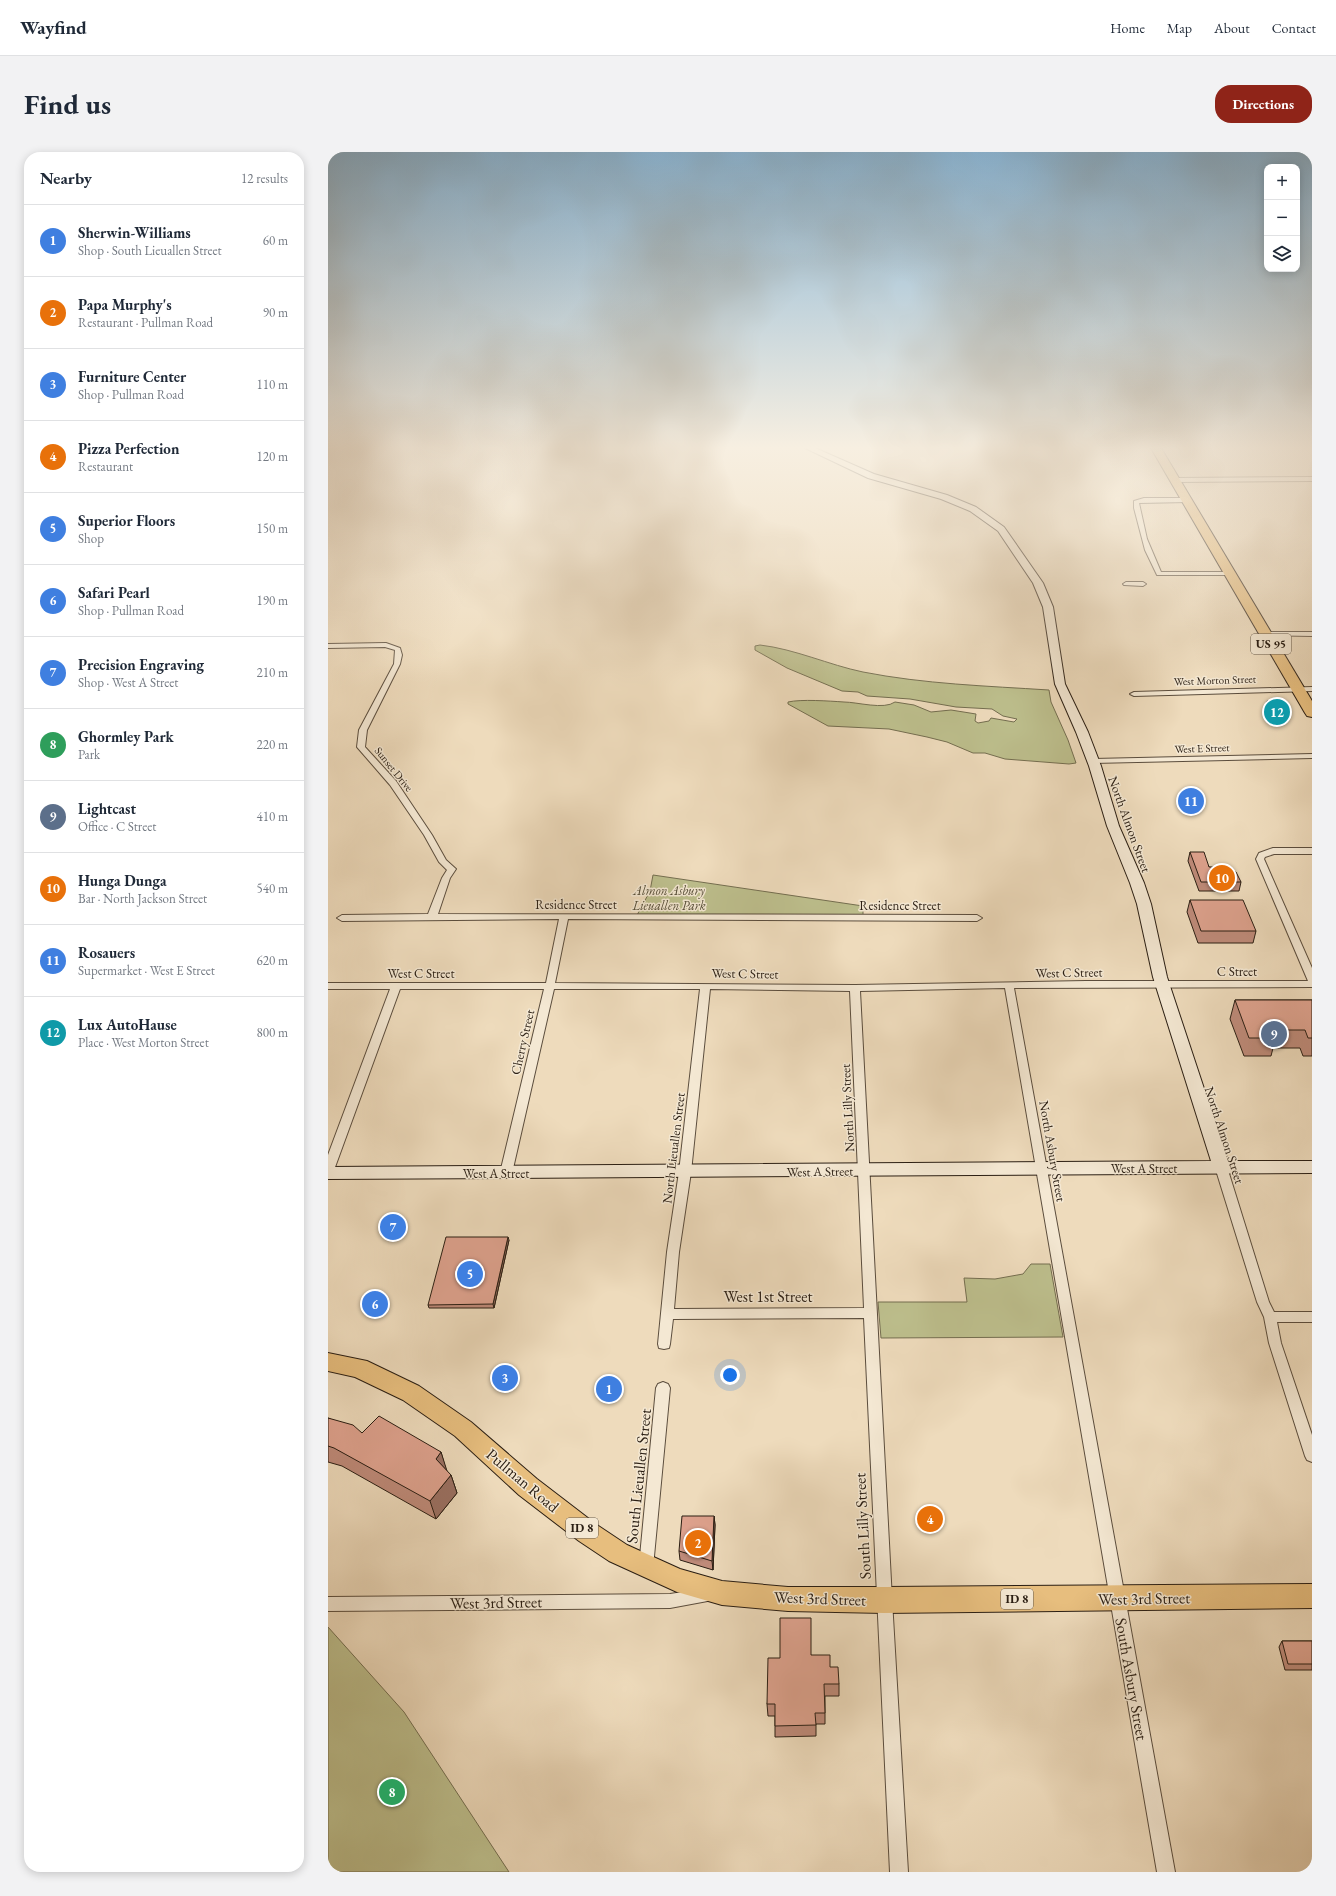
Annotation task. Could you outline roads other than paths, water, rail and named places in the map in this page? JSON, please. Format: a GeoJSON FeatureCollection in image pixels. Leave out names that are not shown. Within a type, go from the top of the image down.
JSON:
{"type":"FeatureCollection","features":[{"type":"Feature","properties":{"kind":"highway","name":"US 95"},"geometry":{"type":"LineString","coordinates":[[1204,528],[1312,713]]}},
{"type":"Feature","properties":{"kind":"main road","name":"Pullman Road"},"geometry":{"type":"LineString","coordinates":[[328,1362],[359,1368],[411,1393],[463,1429],[528,1487],[588,1533],[618,1552],[646,1567],[677,1580],[722,1593]]}},
{"type":"Feature","properties":{"kind":"main road","name":"West 3rd Street"},"geometry":{"type":"LineString","coordinates":[[722,1593],[788,1598],[884,1600],[1312,1596]]}},
{"type":"Feature","properties":{"kind":"street","name":"North Almon Street"},"geometry":{"type":"LineString","coordinates":[[1000,528],[1044,594],[1060,684],[1094,761],[1113,826],[1126,854],[1144,904],[1162,984],[1263,1302],[1270,1317],[1275,1342],[1312,1456]]}},
{"type":"Feature","properties":{"kind":"street"},"geometry":{"type":"LineString","coordinates":[[1143,528],[1147,544],[1159,574],[1231,574]]}},
{"type":"Feature","properties":{"kind":"street"},"geometry":{"type":"LineString","coordinates":[[1126,584],[1143,584]]}},
{"type":"Feature","properties":{"kind":"street"},"geometry":{"type":"LineString","coordinates":[[1265,634],[1312,634]]}},
{"type":"Feature","properties":{"kind":"street","name":"Sunset Drive"},"geometry":{"type":"LineString","coordinates":[[328,646],[386,645],[398,649],[399,655],[397,664],[363,730],[362,747],[393,783],[428,835],[443,862],[452,870],[446,878],[432,917]]}},
{"type":"Feature","properties":{"kind":"street","name":"West Morton Street"},"geometry":{"type":"LineString","coordinates":[[1134,694],[1312,689]]}},
{"type":"Feature","properties":{"kind":"street","name":"West E Street"},"geometry":{"type":"LineString","coordinates":[[1094,761],[1312,756]]}},
{"type":"Feature","properties":{"kind":"street"},"geometry":{"type":"LineString","coordinates":[[1312,851],[1273,851],[1262,854],[1261,863],[1312,979]]}},
{"type":"Feature","properties":{"kind":"street","name":"Cherry Street"},"geometry":{"type":"LineString","coordinates":[[506,1173],[550,986],[564,917]]}},
{"type":"Feature","properties":{"kind":"street","name":"Residence Street"},"geometry":{"type":"LineString","coordinates":[[342,918],[977,918]]}},
{"type":"Feature","properties":{"kind":"street","name":"C Street"},"geometry":{"type":"LineString","coordinates":[[1162,984],[1312,984]]}},
{"type":"Feature","properties":{"kind":"street","name":"West C Street"},"geometry":{"type":"LineString","coordinates":[[328,986],[705,986],[855,988],[1162,984]]}},
{"type":"Feature","properties":{"kind":"street"},"geometry":{"type":"LineString","coordinates":[[328,1172],[396,986]]}},
{"type":"Feature","properties":{"kind":"street","name":"North Lieuallen Street"},"geometry":{"type":"LineString","coordinates":[[666,1314],[673,1252],[685,1172],[705,986]]}},
{"type":"Feature","properties":{"kind":"street","name":"North Asbury Street"},"geometry":{"type":"LineString","coordinates":[[1009,986],[1069,1321]]}},
{"type":"Feature","properties":{"kind":"street","name":"North Lilly Street"},"geometry":{"type":"LineString","coordinates":[[855,988],[870,1317]]}},
{"type":"Feature","properties":{"kind":"street","name":"West A Street"},"geometry":{"type":"LineString","coordinates":[[328,1172],[506,1173],[1312,1167]]}},
{"type":"Feature","properties":{"kind":"street"},"geometry":{"type":"LineString","coordinates":[[664,1344],[666,1314]]}},
{"type":"Feature","properties":{"kind":"street","name":"West 1st Street"},"geometry":{"type":"LineString","coordinates":[[666,1314],[870,1317]]}},
{"type":"Feature","properties":{"kind":"street","name":"South Lilly Street"},"geometry":{"type":"LineString","coordinates":[[870,1317],[899,1872]]}},
{"type":"Feature","properties":{"kind":"street"},"geometry":{"type":"LineString","coordinates":[[1270,1317],[1312,1317]]}},
{"type":"Feature","properties":{"kind":"street","name":"South Asbury Street"},"geometry":{"type":"LineString","coordinates":[[1069,1321],[1166,1872]]}},
{"type":"Feature","properties":{"kind":"street","name":"South Lieuallen Street"},"geometry":{"type":"LineString","coordinates":[[646,1567],[663,1388]]}},
{"type":"Feature","properties":{"kind":"street","name":"West 3rd Street"},"geometry":{"type":"LineString","coordinates":[[328,1604],[670,1601],[722,1593]]}},
{"type":"Feature","properties":{"kind":"place","name":"Lux AutoHause"},"geometry":{"type":"Point","coordinates":[1277,712]}},
{"type":"Feature","properties":{"kind":"place","name":"Rosauers"},"geometry":{"type":"Point","coordinates":[1191,801]}},
{"type":"Feature","properties":{"kind":"place","name":"Hunga Dunga"},"geometry":{"type":"Point","coordinates":[1222,878]}},
{"type":"Feature","properties":{"kind":"place","name":"Lightcast"},"geometry":{"type":"Point","coordinates":[1274,1034]}},
{"type":"Feature","properties":{"kind":"place","name":"Precision Engraving"},"geometry":{"type":"Point","coordinates":[393,1227]}},
{"type":"Feature","properties":{"kind":"place","name":"Superior Floors"},"geometry":{"type":"Point","coordinates":[470,1274]}},
{"type":"Feature","properties":{"kind":"place","name":"Safari Pearl"},"geometry":{"type":"Point","coordinates":[375,1304]}},
{"type":"Feature","properties":{"kind":"place","name":"Furniture Center"},"geometry":{"type":"Point","coordinates":[505,1378]}},
{"type":"Feature","properties":{"kind":"place","name":"Sherwin-Williams"},"geometry":{"type":"Point","coordinates":[609,1389]}},
{"type":"Feature","properties":{"kind":"place","name":"Pizza Perfection"},"geometry":{"type":"Point","coordinates":[930,1519]}},
{"type":"Feature","properties":{"kind":"place","name":"Papa Murphy's"},"geometry":{"type":"Point","coordinates":[698,1543]}},
{"type":"Feature","properties":{"kind":"place","name":"Ghormley Park"},"geometry":{"type":"Point","coordinates":[392,1792]}},
{"type":"Feature","properties":{"kind":"park label","name":"Almon Asbury Lieuallen Park"},"geometry":{"type":"Point","coordinates":[669,898]}}]}
